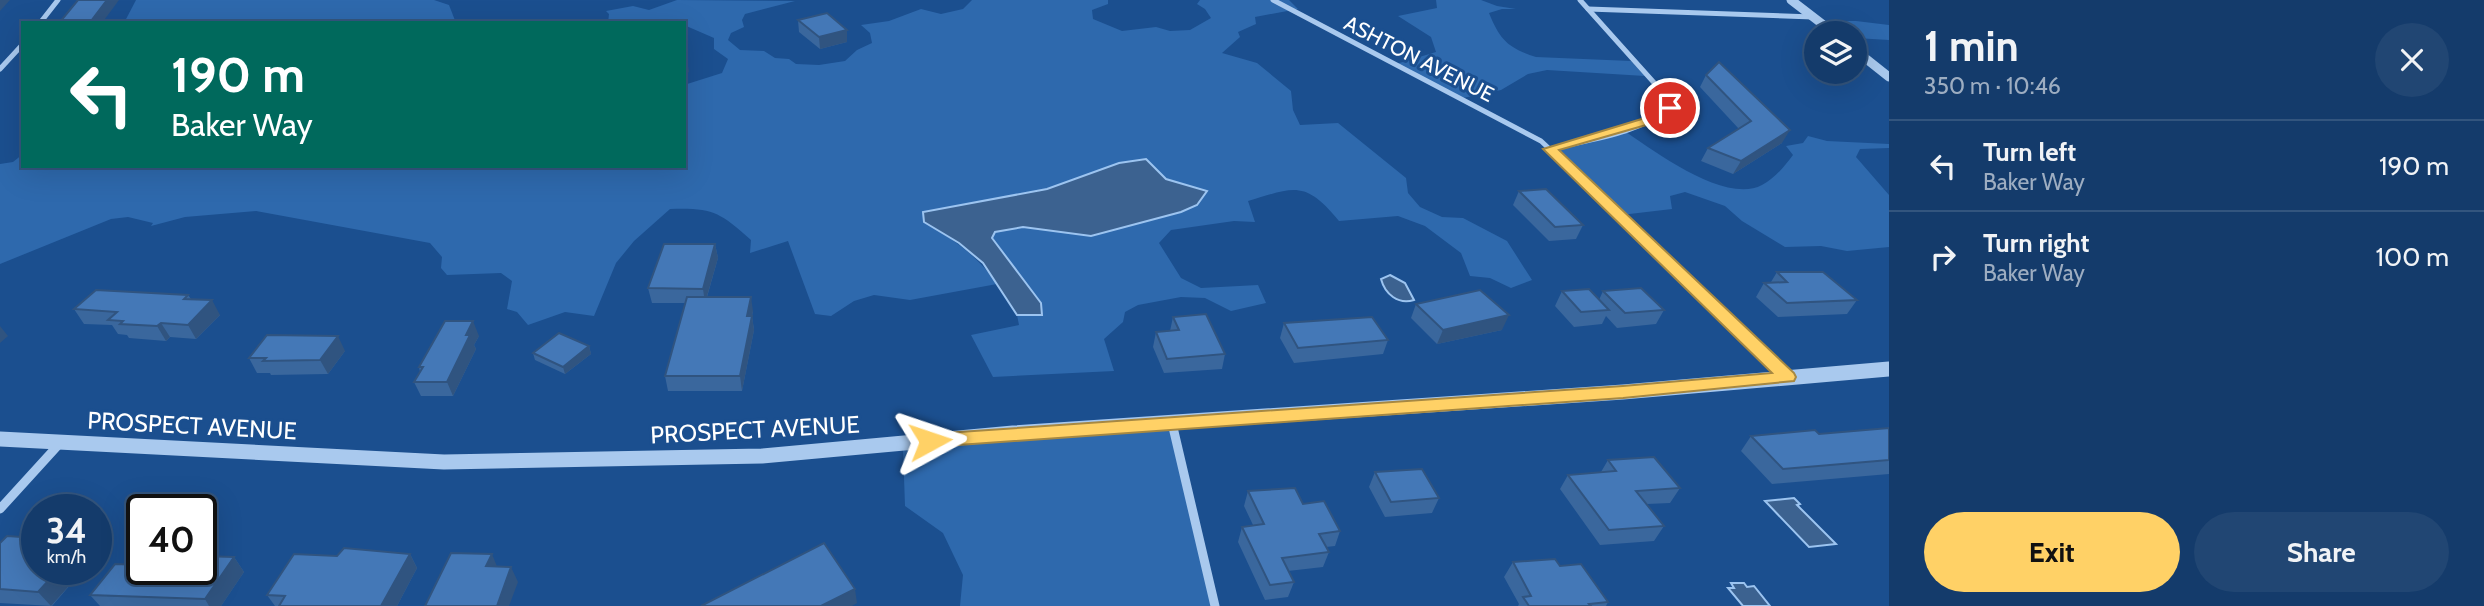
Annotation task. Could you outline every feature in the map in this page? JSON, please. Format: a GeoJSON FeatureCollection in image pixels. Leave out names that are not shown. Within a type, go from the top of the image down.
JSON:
{"type":"FeatureCollection","features":[{"type":"Feature","properties":{"kind":"street"},"geometry":{"type":"LineString","coordinates":[[42,21],[58,0]]}},
{"type":"Feature","properties":{"kind":"street","name":"ASHTON AVENUE"},"geometry":{"type":"LineString","coordinates":[[1273,0],[1541,141],[1787,377]]}},
{"type":"Feature","properties":{"kind":"street"},"geometry":{"type":"LineString","coordinates":[[1550,149],[1628,128],[1662,116],[1670,108],[1657,86],[1580,0]]}},
{"type":"Feature","properties":{"kind":"street"},"geometry":{"type":"LineString","coordinates":[[1791,0],[1819,21]]}},
{"type":"Feature","properties":{"kind":"street"},"geometry":{"type":"LineString","coordinates":[[1588,9],[1814,17]]}},
{"type":"Feature","properties":{"kind":"street"},"geometry":{"type":"LineString","coordinates":[[0,69],[21,46]]}},
{"type":"Feature","properties":{"kind":"street"},"geometry":{"type":"LineString","coordinates":[[1867,60],[1889,77]]}},
{"type":"Feature","properties":{"kind":"street","name":"PROSPECT AVENUE"},"geometry":{"type":"LineString","coordinates":[[0,439],[457,462],[762,456],[1013,433],[1623,392],[1889,369]]}},
{"type":"Feature","properties":{"kind":"street"},"geometry":{"type":"LineString","coordinates":[[1172,423],[1215,606]]}},
{"type":"Feature","properties":{"kind":"street"},"geometry":{"type":"LineString","coordinates":[[0,509],[62,442]]}},
{"type":"Feature","properties":{"kind":"shaded area"},"geometry":{"type":"Polygon","coordinates":[[[136,0],[434,0],[449,5],[455,21],[125,21],[136,0]]]}},
{"type":"Feature","properties":{"kind":"shaded area"},"geometry":{"type":"Polygon","coordinates":[[[677,0],[795,1],[745,14],[742,20],[744,27],[731,33],[728,40],[740,50],[764,51],[775,58],[789,59],[796,64],[819,65],[845,61],[857,50],[872,43],[870,33],[861,25],[889,21],[921,9],[941,14],[963,9],[972,0],[1108,0],[1108,4],[1092,10],[1093,19],[1122,31],[1156,27],[1170,31],[1190,30],[1211,18],[1205,9],[1197,4],[1200,0],[1289,0],[1298,9],[1255,17],[1256,24],[1238,32],[1240,37],[1222,53],[1257,63],[1291,91],[1293,110],[1300,125],[1338,123],[1406,178],[1408,193],[1420,207],[1442,217],[1463,218],[1507,241],[1532,280],[1511,288],[1490,278],[1470,276],[1461,253],[1425,226],[1398,216],[1339,221],[1308,193],[1288,190],[1248,201],[1255,222],[1234,221],[1171,230],[1159,243],[1181,278],[1201,288],[1258,285],[1266,303],[1231,311],[1205,298],[1181,297],[1138,305],[1125,312],[1123,322],[1104,339],[1114,371],[993,377],[971,335],[1019,325],[1017,315],[1042,315],[1041,303],[991,238],[995,232],[1023,227],[1091,236],[1206,191],[1166,179],[1145,159],[1119,163],[1047,189],[924,212],[924,222],[965,249],[997,284],[910,300],[874,295],[854,301],[831,316],[815,314],[788,241],[750,253],[751,240],[740,230],[714,213],[696,209],[670,209],[634,241],[616,263],[594,316],[565,312],[528,325],[517,312],[507,309],[512,281],[501,273],[447,275],[441,268],[442,257],[430,243],[256,211],[185,217],[151,226],[153,223],[128,217],[111,219],[0,264],[0,164],[13,162],[21,156],[21,168],[686,168],[686,84],[722,73],[728,59],[714,49],[714,38],[686,26],[686,21],[608,21],[609,14],[606,11],[633,6],[649,10],[677,0]]]}},
{"type":"Feature","properties":{"kind":"shaded area"},"geometry":{"type":"Polygon","coordinates":[[[1436,0],[1481,0],[1516,9],[1489,13],[1506,42],[1526,54],[1536,57],[1631,61],[1645,76],[1547,70],[1528,74],[1501,90],[1463,98],[1396,64],[1436,52],[1431,37],[1398,16],[1437,8],[1436,0]]]}},
{"type":"Feature","properties":{"kind":"shaded area"},"geometry":{"type":"Polygon","coordinates":[[[1867,22],[1889,25],[1889,40],[1867,39],[1867,22]]]}},
{"type":"Feature","properties":{"kind":"shaded area"},"geometry":{"type":"Polygon","coordinates":[[[1623,130],[1670,161],[1710,182],[1729,188],[1747,189],[1762,185],[1775,176],[1793,155],[1786,146],[1803,143],[1808,136],[1827,141],[1889,144],[1889,148],[1860,149],[1856,157],[1889,195],[1889,247],[1847,251],[1821,246],[1785,247],[1742,221],[1725,206],[1685,192],[1670,196],[1672,209],[1621,215],[1549,149],[1623,130]]]}},
{"type":"Feature","properties":{"kind":"shaded area"},"geometry":{"type":"Polygon","coordinates":[[[1146,159],[1166,179],[1207,191],[1197,205],[1181,212],[1091,236],[1023,227],[995,232],[992,238],[1041,303],[1042,315],[1017,315],[983,263],[959,243],[924,222],[923,212],[1047,189],[1119,163],[1146,159]]]}},
{"type":"Feature","properties":{"kind":"shaded area"},"geometry":{"type":"Polygon","coordinates":[[[1390,275],[1405,283],[1414,300],[1398,300],[1389,294],[1381,279],[1390,275]]]}},
{"type":"Feature","properties":{"kind":"shaded area"},"geometry":{"type":"Polygon","coordinates":[[[1170,429],[1212,606],[960,606],[963,575],[943,533],[905,506],[903,448],[1170,429]]]}},
{"type":"Feature","properties":{"kind":"shaded area"},"geometry":{"type":"Polygon","coordinates":[[[1794,498],[1800,504],[1797,505],[1836,544],[1809,547],[1765,501],[1794,498]]]}},
{"type":"Feature","properties":{"kind":"shaded area"},"geometry":{"type":"Polygon","coordinates":[[[1731,583],[1754,586],[1770,606],[1743,606],[1728,588],[1734,588],[1731,583]]]}},
{"type":"Feature","properties":{"kind":"building"},"geometry":{"type":"Polygon","coordinates":[[[78,0],[107,0],[91,21],[61,21],[78,0]]]}},
{"type":"Feature","properties":{"kind":"building"},"geometry":{"type":"Polygon","coordinates":[[[827,13],[847,30],[819,37],[798,20],[827,13]]]}},
{"type":"Feature","properties":{"kind":"building"},"geometry":{"type":"Polygon","coordinates":[[[1719,62],[1790,130],[1741,161],[1708,148],[1751,121],[1706,75],[1719,62]]]}},
{"type":"Feature","properties":{"kind":"building"},"geometry":{"type":"Polygon","coordinates":[[[1546,189],[1583,225],[1555,227],[1519,191],[1546,189]]]}},
{"type":"Feature","properties":{"kind":"building"},"geometry":{"type":"Polygon","coordinates":[[[664,244],[715,244],[703,289],[648,288],[664,244]]]}},
{"type":"Feature","properties":{"kind":"building"},"geometry":{"type":"Polygon","coordinates":[[[1777,272],[1823,272],[1857,300],[1787,303],[1764,283],[1787,282],[1777,272]]]}},
{"type":"Feature","properties":{"kind":"building"},"geometry":{"type":"Polygon","coordinates":[[[1641,288],[1664,310],[1625,313],[1603,291],[1641,288]]]}},
{"type":"Feature","properties":{"kind":"building"},"geometry":{"type":"Polygon","coordinates":[[[1589,289],[1609,310],[1581,312],[1562,291],[1589,289]]]}},
{"type":"Feature","properties":{"kind":"building"},"geometry":{"type":"Polygon","coordinates":[[[96,290],[188,295],[184,299],[212,300],[188,325],[120,324],[123,321],[108,320],[117,312],[74,309],[96,290]]]}},
{"type":"Feature","properties":{"kind":"building"},"geometry":{"type":"Polygon","coordinates":[[[1480,290],[1509,315],[1443,330],[1416,304],[1480,290]]]}},
{"type":"Feature","properties":{"kind":"building"},"geometry":{"type":"Polygon","coordinates":[[[687,297],[751,297],[747,316],[752,316],[740,376],[665,376],[687,297]]]}},
{"type":"Feature","properties":{"kind":"building"},"geometry":{"type":"Polygon","coordinates":[[[1206,314],[1225,354],[1167,359],[1156,332],[1179,330],[1173,317],[1206,314]]]}},
{"type":"Feature","properties":{"kind":"building"},"geometry":{"type":"Polygon","coordinates":[[[1372,317],[1388,340],[1298,348],[1284,323],[1372,317]]]}},
{"type":"Feature","properties":{"kind":"building"},"geometry":{"type":"Polygon","coordinates":[[[445,321],[473,321],[466,335],[470,335],[447,382],[414,382],[423,367],[419,367],[445,321]]]}},
{"type":"Feature","properties":{"kind":"building"},"geometry":{"type":"Polygon","coordinates":[[[559,333],[589,346],[563,367],[533,353],[559,333]]]}},
{"type":"Feature","properties":{"kind":"building"},"geometry":{"type":"Polygon","coordinates":[[[267,335],[338,336],[320,360],[263,361],[266,358],[249,358],[267,335]]]}},
{"type":"Feature","properties":{"kind":"building"},"geometry":{"type":"Polygon","coordinates":[[[1889,428],[1889,460],[1783,469],[1751,436],[1815,430],[1819,434],[1889,428]]]}},
{"type":"Feature","properties":{"kind":"building"},"geometry":{"type":"Polygon","coordinates":[[[1654,457],[1680,488],[1636,491],[1664,526],[1609,530],[1568,475],[1616,471],[1608,460],[1654,457]]]}},
{"type":"Feature","properties":{"kind":"building"},"geometry":{"type":"Polygon","coordinates":[[[1422,469],[1439,498],[1391,502],[1375,472],[1422,469]]]}},
{"type":"Feature","properties":{"kind":"building"},"geometry":{"type":"Polygon","coordinates":[[[1295,488],[1303,504],[1324,501],[1340,531],[1319,534],[1329,552],[1282,558],[1294,582],[1270,585],[1242,527],[1264,524],[1248,491],[1295,488]]]}},
{"type":"Feature","properties":{"kind":"building"},"geometry":{"type":"Polygon","coordinates":[[[7,536],[21,537],[21,585],[44,585],[38,592],[0,589],[0,543],[7,536]]]}},
{"type":"Feature","properties":{"kind":"building"},"geometry":{"type":"Polygon","coordinates":[[[824,543],[855,589],[821,606],[701,606],[824,543]]]}},
{"type":"Feature","properties":{"kind":"building"},"geometry":{"type":"Polygon","coordinates":[[[344,548],[410,554],[381,606],[279,606],[285,596],[267,595],[294,554],[337,556],[344,548]]]}},
{"type":"Feature","properties":{"kind":"building"},"geometry":{"type":"Polygon","coordinates":[[[451,553],[492,554],[486,566],[511,567],[497,606],[425,606],[451,553]]]}},
{"type":"Feature","properties":{"kind":"building"},"geometry":{"type":"Polygon","coordinates":[[[217,556],[234,557],[217,582],[217,556]]]}},
{"type":"Feature","properties":{"kind":"building"},"geometry":{"type":"Polygon","coordinates":[[[1555,559],[1560,566],[1581,564],[1608,602],[1589,604],[1591,606],[1529,606],[1523,597],[1531,596],[1513,562],[1555,559]]]}},
{"type":"Feature","properties":{"kind":"building"},"geometry":{"type":"Polygon","coordinates":[[[115,564],[126,564],[126,585],[215,585],[205,599],[90,595],[98,585],[112,585],[112,568],[115,564]]]}},
{"type":"Feature","properties":{"kind":"route"},"geometry":{"type":"LineString","coordinates":[[930,441],[1013,433],[1623,392],[1787,377],[1550,149],[1628,128],[1662,116],[1670,108]]}}]}
